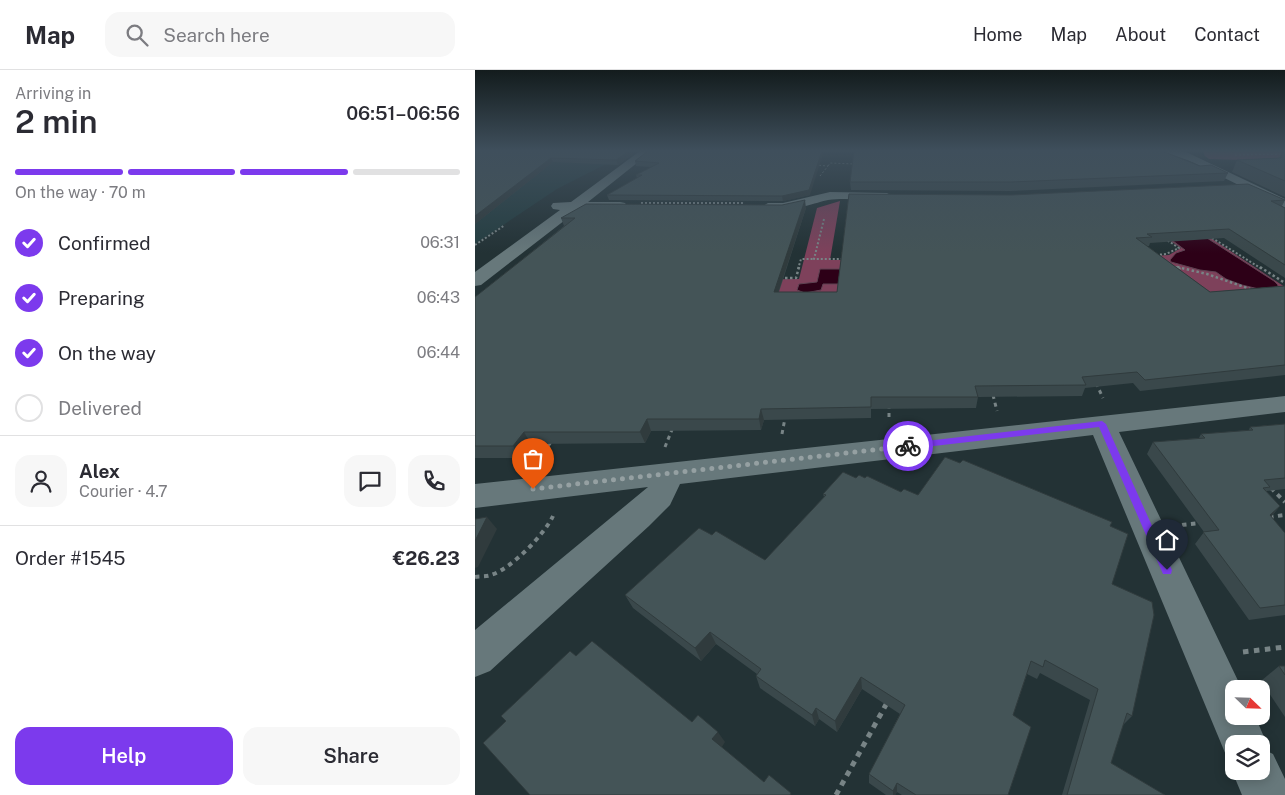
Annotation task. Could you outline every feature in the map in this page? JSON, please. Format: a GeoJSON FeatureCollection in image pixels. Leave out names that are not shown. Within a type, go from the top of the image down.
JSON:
{"type":"FeatureCollection","features":[{"type":"Feature","properties":{"kind":"street"},"geometry":{"type":"LineString","coordinates":[[475,264],[587,185]]}},
{"type":"Feature","properties":{"kind":"street"},"geometry":{"type":"LineString","coordinates":[[475,281],[603,185]]}},
{"type":"Feature","properties":{"kind":"street"},"geometry":{"type":"LineString","coordinates":[[1217,187],[1245,186],[1285,204]]}},
{"type":"Feature","properties":{"kind":"street"},"geometry":{"type":"LineString","coordinates":[[753,205],[783,207],[830,196],[905,197]]}},
{"type":"Feature","properties":{"kind":"street"},"geometry":{"type":"LineString","coordinates":[[558,206],[636,204]]}},
{"type":"Feature","properties":{"kind":"street"},"geometry":{"type":"LineString","coordinates":[[475,496],[666,464],[1104,415],[1285,404]]}},
{"type":"Feature","properties":{"kind":"street"},"geometry":{"type":"LineString","coordinates":[[1104,415],[1240,735]]}},
{"type":"Feature","properties":{"kind":"street"},"geometry":{"type":"LineString","coordinates":[[475,656],[659,496],[666,464]]}},
{"type":"Feature","properties":{"kind":"street"},"geometry":{"type":"LineString","coordinates":[[1260,780],[1267,795]]}},
{"type":"Feature","properties":{"kind":"path"},"geometry":{"type":"LineString","coordinates":[[694,203],[701,198]]}},
{"type":"Feature","properties":{"kind":"path"},"geometry":{"type":"LineString","coordinates":[[814,258],[827,207],[816,199]]}},
{"type":"Feature","properties":{"kind":"path"},"geometry":{"type":"LineString","coordinates":[[636,204],[753,205]]}},
{"type":"Feature","properties":{"kind":"path"},"geometry":{"type":"LineString","coordinates":[[1205,234],[1285,283]]}},
{"type":"Feature","properties":{"kind":"path"},"geometry":{"type":"LineString","coordinates":[[1149,255],[1166,254],[1179,248],[1163,237]]}},
{"type":"Feature","properties":{"kind":"path"},"geometry":{"type":"LineString","coordinates":[[777,278],[796,278],[801,258],[853,259]]}},
{"type":"Feature","properties":{"kind":"path"},"geometry":{"type":"LineString","coordinates":[[1245,259],[1255,258]]}},
{"type":"Feature","properties":{"kind":"path"},"geometry":{"type":"LineString","coordinates":[[1170,266],[1207,274],[1253,290],[1243,291]]}},
{"type":"Feature","properties":{"kind":"path"},"geometry":{"type":"LineString","coordinates":[[1095,381],[1104,415]]}},
{"type":"Feature","properties":{"kind":"path"},"geometry":{"type":"LineString","coordinates":[[992,390],[999,417]]}},
{"type":"Feature","properties":{"kind":"path"},"geometry":{"type":"LineString","coordinates":[[889,400],[890,429]]}},
{"type":"Feature","properties":{"kind":"path"},"geometry":{"type":"LineString","coordinates":[[781,441],[786,411]]}},
{"type":"Feature","properties":{"kind":"path"},"geometry":{"type":"LineString","coordinates":[[666,464],[677,418]]}},
{"type":"Feature","properties":{"kind":"path"},"geometry":{"type":"LineString","coordinates":[[534,467],[556,435]]}},
{"type":"Feature","properties":{"kind":"path"},"geometry":{"type":"LineString","coordinates":[[1265,481],[1285,502]]}},
{"type":"Feature","properties":{"kind":"path"},"geometry":{"type":"LineString","coordinates":[[475,577],[493,575],[533,543],[550,524],[554,515]]}},
{"type":"Feature","properties":{"kind":"path"},"geometry":{"type":"LineString","coordinates":[[1263,518],[1283,516],[1285,520]]}},
{"type":"Feature","properties":{"kind":"path"},"geometry":{"type":"LineString","coordinates":[[1180,525],[1208,523]]}},
{"type":"Feature","properties":{"kind":"path"},"geometry":{"type":"LineString","coordinates":[[1233,653],[1285,647]]}},
{"type":"Feature","properties":{"kind":"path"},"geometry":{"type":"LineString","coordinates":[[836,795],[892,694]]}},
{"type":"Feature","properties":{"kind":"shaded area"},"geometry":{"type":"Polygon","coordinates":[[[475,185],[565,185],[557,189],[475,244],[475,185]]]}},
{"type":"Feature","properties":{"kind":"shaded area"},"geometry":{"type":"Polygon","coordinates":[[[840,201],[830,260],[898,260],[900,287],[804,300],[739,280],[799,279],[817,208],[840,201]]]}},
{"type":"Feature","properties":{"kind":"shaded area"},"geometry":{"type":"Polygon","coordinates":[[[1140,220],[1206,235],[1285,287],[1205,293],[1153,256],[1169,255],[1181,248],[1140,220]]]}},
{"type":"Feature","properties":{"kind":"shaded area"},"geometry":{"type":"Polygon","coordinates":[[[1165,235],[1207,238],[1274,281],[1278,285],[1277,290],[1263,290],[1242,285],[1226,279],[1216,272],[1200,270],[1171,262],[1170,260],[1176,253],[1185,250],[1165,235]]]}},
{"type":"Feature","properties":{"kind":"shaded area"},"geometry":{"type":"Polygon","coordinates":[[[820,269],[880,269],[880,284],[823,284],[821,290],[805,293],[797,290],[799,284],[817,282],[820,269]]]}},
{"type":"Feature","properties":{"kind":"building"},"geometry":{"type":"Polygon","coordinates":[[[475,185],[516,185],[475,216],[475,185]]]}},
{"type":"Feature","properties":{"kind":"building"},"geometry":{"type":"Polygon","coordinates":[[[625,185],[811,185],[809,190],[782,196],[607,195],[625,185]]]}},
{"type":"Feature","properties":{"kind":"building"},"geometry":{"type":"Polygon","coordinates":[[[1250,185],[1285,200],[1271,201],[1285,208],[1285,265],[1229,229],[1147,234],[1152,237],[1136,238],[1210,292],[1285,286],[1285,365],[1145,380],[1137,372],[1082,377],[1086,385],[975,386],[978,397],[871,397],[871,407],[761,409],[759,419],[647,419],[640,432],[524,432],[513,446],[475,446],[475,297],[575,218],[561,218],[586,204],[782,205],[805,200],[774,292],[837,292],[849,194],[1011,195],[1250,185]]]}},
{"type":"Feature","properties":{"kind":"building"},"geometry":{"type":"Polygon","coordinates":[[[1285,424],[1285,478],[1264,480],[1270,487],[1263,488],[1280,506],[1270,515],[1285,533],[1285,605],[1260,608],[1203,532],[1219,530],[1153,442],[1205,438],[1201,434],[1253,430],[1250,427],[1285,424]]]}},
{"type":"Feature","properties":{"kind":"building"},"geometry":{"type":"Polygon","coordinates":[[[945,457],[960,463],[963,460],[1112,522],[1110,526],[1128,534],[1112,584],[1152,602],[1154,615],[1132,716],[1127,713],[1111,763],[1165,795],[1067,795],[1098,689],[1045,660],[1043,667],[1031,661],[1013,715],[1031,727],[1008,795],[916,795],[897,783],[893,791],[869,774],[905,705],[861,677],[835,721],[816,708],[812,715],[756,676],[761,669],[710,632],[695,648],[625,595],[699,528],[712,535],[716,531],[765,560],[826,495],[823,494],[843,472],[856,478],[859,475],[865,478],[867,476],[901,492],[904,489],[918,495],[945,457]]]}},
{"type":"Feature","properties":{"kind":"building"},"geometry":{"type":"Polygon","coordinates":[[[487,517],[475,541],[475,519],[487,517]]]}},
{"type":"Feature","properties":{"kind":"building"},"geometry":{"type":"Polygon","coordinates":[[[592,641],[692,722],[698,715],[718,732],[712,739],[764,782],[769,775],[791,793],[790,795],[530,795],[483,743],[506,721],[501,716],[570,651],[576,656],[592,641]]]}},
{"type":"Feature","properties":{"kind":"building"},"geometry":{"type":"Polygon","coordinates":[[[1279,666],[1285,666],[1285,675],[1279,666]]]}},
{"type":"Feature","properties":{"kind":"way so far"},"geometry":{"type":"LineString","coordinates":[[533,489],[908,446]]}},
{"type":"Feature","properties":{"kind":"route"},"geometry":{"type":"LineString","coordinates":[[908,446],[1102,424],[1167,570]]}}]}
